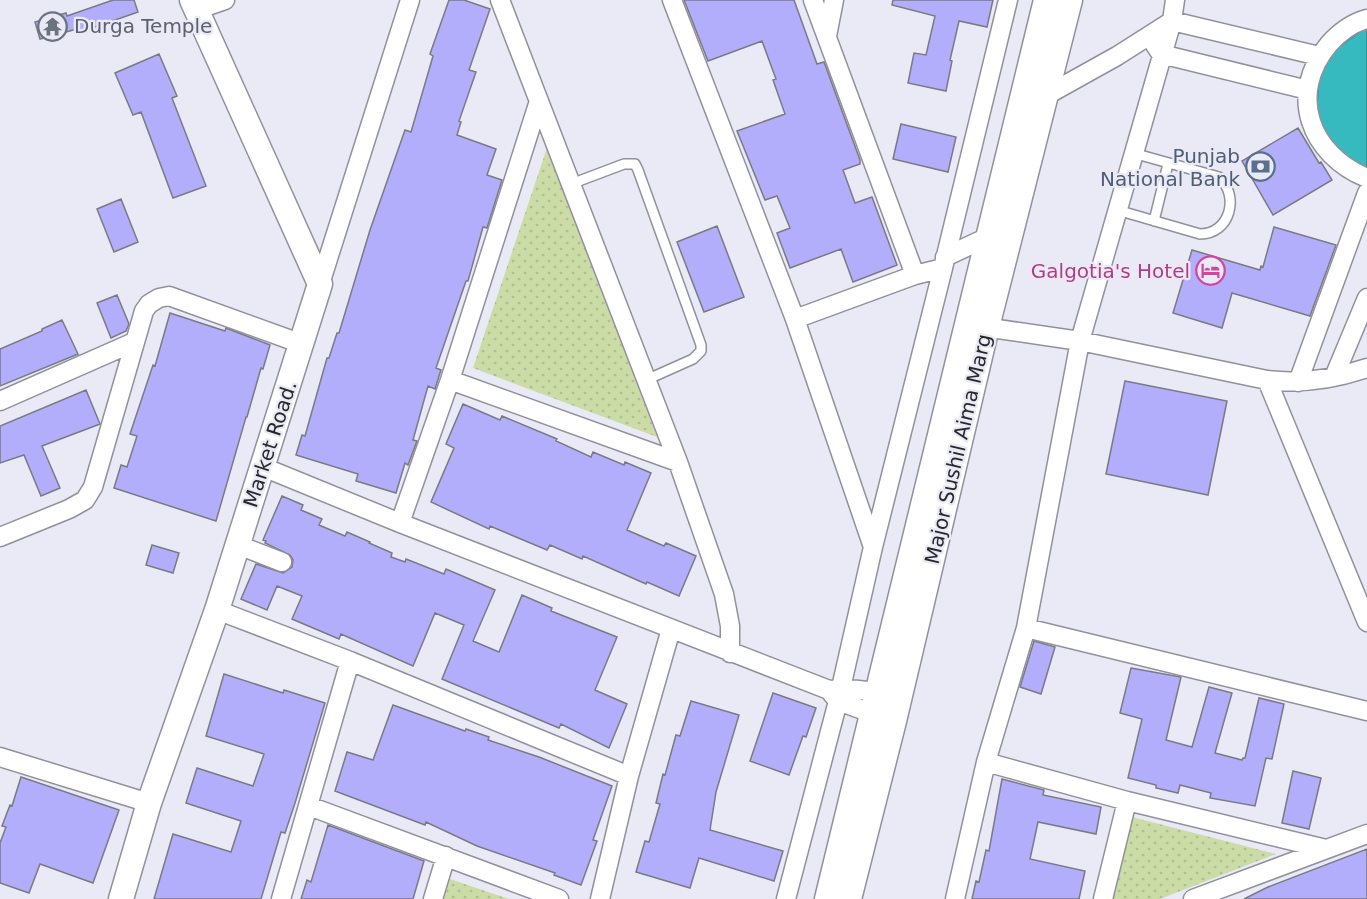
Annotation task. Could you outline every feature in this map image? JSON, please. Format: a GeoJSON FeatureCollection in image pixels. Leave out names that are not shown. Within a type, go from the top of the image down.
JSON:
{"type":"FeatureCollection","features":[{"type":"Feature","properties":{"kind":"street"},"geometry":{"type":"LineString","coordinates":[[225,0],[194,5],[320,284]]}},
{"type":"Feature","properties":{"kind":"street"},"geometry":{"type":"LineString","coordinates":[[320,284],[410,0]]}},
{"type":"Feature","properties":{"kind":"street"},"geometry":{"type":"LineString","coordinates":[[500,0],[678,462],[724,594],[730,626],[730,653]]}},
{"type":"Feature","properties":{"kind":"street"},"geometry":{"type":"LineString","coordinates":[[672,0],[795,319],[873,547]]}},
{"type":"Feature","properties":{"kind":"street"},"geometry":{"type":"LineString","coordinates":[[813,0],[915,275]]}},
{"type":"Feature","properties":{"kind":"street"},"geometry":{"type":"LineString","coordinates":[[827,36],[834,0]]}},
{"type":"Feature","properties":{"kind":"street"},"geometry":{"type":"LineString","coordinates":[[786,899],[1008,0]]}},
{"type":"Feature","properties":{"kind":"street","name":"Major Sushil Aima Marg"},"geometry":{"type":"LineString","coordinates":[[977,326],[988,237],[1046,0]]}},
{"type":"Feature","properties":{"kind":"street","name":"Major Sushil Aima Marg"},"geometry":{"type":"LineString","coordinates":[[849,899],[885,706],[977,326],[1047,95],[1070,0]]}},
{"type":"Feature","properties":{"kind":"street"},"geometry":{"type":"LineString","coordinates":[[955,899],[986,762],[1026,628],[1080,341],[1172,21],[1175,0]]}},
{"type":"Feature","properties":{"kind":"street"},"geometry":{"type":"LineString","coordinates":[[1367,20],[1360,21],[1337,35],[1319,56],[1308,90],[1309,114],[1317,137],[1331,156],[1350,171],[1367,178]]}},
{"type":"Feature","properties":{"kind":"street"},"geometry":{"type":"LineString","coordinates":[[1047,95],[1117,56],[1172,21],[1319,56]]}},
{"type":"Feature","properties":{"kind":"street"},"geometry":{"type":"LineString","coordinates":[[1148,36],[1161,54],[1308,90]]}},
{"type":"Feature","properties":{"kind":"street"},"geometry":{"type":"LineString","coordinates":[[400,523],[450,380],[539,101]]}},
{"type":"Feature","properties":{"kind":"street"},"geometry":{"type":"LineString","coordinates":[[1298,382],[1367,194]]}},
{"type":"Feature","properties":{"kind":"street"},"geometry":{"type":"LineString","coordinates":[[795,319],[915,275],[944,262],[988,237]]}},
{"type":"Feature","properties":{"kind":"street","name":"Market Road."},"geometry":{"type":"LineString","coordinates":[[121,899],[149,803],[217,610],[320,284]]}},
{"type":"Feature","properties":{"kind":"street"},"geometry":{"type":"LineString","coordinates":[[0,537],[69,509],[85,500],[93,487],[134,342],[144,311],[149,304],[159,298],[169,296],[302,344]]}},
{"type":"Feature","properties":{"kind":"street"},"geometry":{"type":"LineString","coordinates":[[1334,376],[1367,298]]}},
{"type":"Feature","properties":{"kind":"street"},"geometry":{"type":"LineString","coordinates":[[977,326],[1080,341],[1267,380],[1298,382],[1367,368]]}},
{"type":"Feature","properties":{"kind":"street"},"geometry":{"type":"LineString","coordinates":[[0,401],[134,342]]}},
{"type":"Feature","properties":{"kind":"street"},"geometry":{"type":"LineString","coordinates":[[450,380],[678,462]]}},
{"type":"Feature","properties":{"kind":"street"},"geometry":{"type":"LineString","coordinates":[[1267,380],[1367,622]]}},
{"type":"Feature","properties":{"kind":"street"},"geometry":{"type":"LineString","coordinates":[[262,467],[730,653],[836,693],[885,706]]}},
{"type":"Feature","properties":{"kind":"street"},"geometry":{"type":"LineString","coordinates":[[238,544],[282,562]]}},
{"type":"Feature","properties":{"kind":"street"},"geometry":{"type":"LineString","coordinates":[[217,610],[350,661],[629,776]]}},
{"type":"Feature","properties":{"kind":"street"},"geometry":{"type":"LineString","coordinates":[[1026,628],[1367,711]]}},
{"type":"Feature","properties":{"kind":"street"},"geometry":{"type":"LineString","coordinates":[[600,899],[629,776],[671,629]]}},
{"type":"Feature","properties":{"kind":"street"},"geometry":{"type":"LineString","coordinates":[[281,899],[350,661]]}},
{"type":"Feature","properties":{"kind":"street","name":"Major Sushil Aima Marg"},"geometry":{"type":"LineString","coordinates":[[827,899],[885,706]]}},
{"type":"Feature","properties":{"kind":"street"},"geometry":{"type":"LineString","coordinates":[[0,759],[149,803]]}},
{"type":"Feature","properties":{"kind":"street"},"geometry":{"type":"LineString","coordinates":[[986,762],[1127,801],[1326,849]]}},
{"type":"Feature","properties":{"kind":"street"},"geometry":{"type":"LineString","coordinates":[[1103,899],[1127,801]]}},
{"type":"Feature","properties":{"kind":"street"},"geometry":{"type":"LineString","coordinates":[[309,806],[559,899]]}},
{"type":"Feature","properties":{"kind":"street"},"geometry":{"type":"LineString","coordinates":[[1193,899],[1220,894],[1367,834]]}},
{"type":"Feature","properties":{"kind":"street"},"geometry":{"type":"LineString","coordinates":[[433,899],[446,856]]}},
{"type":"Feature","properties":{"kind":"lane"},"geometry":{"type":"LineString","coordinates":[[1117,210],[1200,234],[1209,234],[1218,230],[1225,221],[1231,204],[1230,192],[1225,182],[1219,177],[1133,153]]}},
{"type":"Feature","properties":{"kind":"lane"},"geometry":{"type":"LineString","coordinates":[[571,184],[624,164],[634,164],[638,170],[701,345],[701,351],[693,359],[646,380]]}},
{"type":"Feature","properties":{"kind":"lane"},"geometry":{"type":"LineString","coordinates":[[1154,221],[1168,164]]}},
{"type":"Feature","properties":{"kind":"green space"},"geometry":{"type":"Polygon","coordinates":[[[548,145],[657,437],[473,368],[548,145]]]}},
{"type":"Feature","properties":{"kind":"green space"},"geometry":{"type":"Polygon","coordinates":[[[1132,817],[1276,854],[1160,899],[1111,899],[1132,817]]]}},
{"type":"Feature","properties":{"kind":"green space"},"geometry":{"type":"Polygon","coordinates":[[[450,879],[509,899],[444,899],[450,879]]]}},
{"type":"Feature","properties":{"kind":"water"},"geometry":{"type":"Polygon","coordinates":[[[1367,27],[1367,172],[1339,159],[1316,120],[1319,79],[1330,53],[1367,27]]]}},
{"type":"Feature","properties":{"kind":"building"},"geometry":{"type":"Polygon","coordinates":[[[113,0],[134,0],[138,12],[78,33],[77,29],[40,39],[35,22],[66,13],[67,16],[113,0]]]}},
{"type":"Feature","properties":{"kind":"building"},"geometry":{"type":"Polygon","coordinates":[[[449,0],[464,0],[490,9],[469,70],[476,72],[459,121],[461,122],[457,135],[496,149],[487,175],[502,180],[487,228],[483,227],[468,281],[466,281],[436,368],[441,370],[435,389],[428,386],[413,440],[417,441],[408,465],[405,463],[396,493],[356,481],[358,474],[296,455],[302,435],[305,436],[327,358],[329,358],[337,333],[339,333],[370,230],[405,130],[411,132],[433,56],[430,54],[449,0]]]}},
{"type":"Feature","properties":{"kind":"building"},"geometry":{"type":"Polygon","coordinates":[[[684,0],[794,0],[817,64],[824,62],[860,160],[860,164],[843,170],[855,203],[872,197],[897,265],[853,282],[841,249],[790,268],[777,233],[790,228],[777,196],[765,200],[737,131],[785,114],[773,80],[776,79],[762,41],[708,61],[684,0]]]}},
{"type":"Feature","properties":{"kind":"building"},"geometry":{"type":"Polygon","coordinates":[[[893,0],[993,0],[987,27],[959,21],[946,91],[908,83],[914,53],[926,55],[935,16],[892,5],[893,0]]]}},
{"type":"Feature","properties":{"kind":"building"},"geometry":{"type":"Polygon","coordinates":[[[159,54],[177,96],[172,98],[206,186],[173,198],[141,112],[133,115],[115,73],[159,54]]]}},
{"type":"Feature","properties":{"kind":"building"},"geometry":{"type":"Polygon","coordinates":[[[901,124],[956,137],[948,172],[893,159],[901,124]]]}},
{"type":"Feature","properties":{"kind":"building"},"geometry":{"type":"Polygon","coordinates":[[[1298,128],[1332,180],[1273,215],[1242,161],[1298,128]]]}},
{"type":"Feature","properties":{"kind":"building"},"geometry":{"type":"Polygon","coordinates":[[[121,199],[138,242],[114,252],[97,209],[121,199]]]}},
{"type":"Feature","properties":{"kind":"building"},"geometry":{"type":"Polygon","coordinates":[[[717,226],[744,297],[704,312],[677,242],[717,226]]]}},
{"type":"Feature","properties":{"kind":"building"},"geometry":{"type":"Polygon","coordinates":[[[1274,227],[1336,245],[1310,316],[1232,293],[1222,328],[1173,313],[1192,250],[1260,270],[1261,266],[1263,267],[1274,227]]]}},
{"type":"Feature","properties":{"kind":"building"},"geometry":{"type":"Polygon","coordinates":[[[117,295],[129,324],[126,331],[111,338],[97,303],[117,295]]]}},
{"type":"Feature","properties":{"kind":"building"},"geometry":{"type":"Polygon","coordinates":[[[170,313],[225,331],[226,328],[270,345],[263,369],[261,368],[216,521],[114,488],[121,465],[127,467],[137,436],[130,434],[153,365],[155,366],[170,313]]]}},
{"type":"Feature","properties":{"kind":"building"},"geometry":{"type":"Polygon","coordinates":[[[62,320],[78,354],[0,386],[0,349],[62,320]]]}},
{"type":"Feature","properties":{"kind":"building"},"geometry":{"type":"Polygon","coordinates":[[[1125,381],[1227,401],[1208,495],[1106,474],[1125,381]]]}},
{"type":"Feature","properties":{"kind":"building"},"geometry":{"type":"Polygon","coordinates":[[[86,390],[100,424],[42,446],[60,488],[41,496],[24,455],[0,463],[0,426],[86,390]]]}},
{"type":"Feature","properties":{"kind":"building"},"geometry":{"type":"Polygon","coordinates":[[[463,404],[500,420],[502,416],[557,439],[556,441],[591,457],[593,452],[651,473],[627,530],[664,546],[666,543],[696,556],[679,596],[583,556],[582,559],[550,545],[547,550],[490,526],[489,529],[431,502],[454,448],[446,444],[463,404]]]}},
{"type":"Feature","properties":{"kind":"building"},"geometry":{"type":"Polygon","coordinates":[[[282,496],[303,505],[301,510],[322,519],[319,525],[345,536],[347,532],[370,542],[392,553],[391,557],[405,562],[406,559],[444,574],[446,569],[495,590],[473,641],[499,652],[522,595],[552,608],[551,611],[617,637],[595,690],[627,704],[609,748],[561,724],[559,728],[442,679],[464,625],[435,613],[413,666],[341,634],[339,639],[292,619],[302,596],[277,586],[267,610],[241,599],[256,564],[283,573],[292,567],[293,560],[290,555],[263,540],[282,496]]]}},
{"type":"Feature","properties":{"kind":"building"},"geometry":{"type":"Polygon","coordinates":[[[152,545],[179,553],[173,573],[146,565],[152,545]]]}},
{"type":"Feature","properties":{"kind":"building"},"geometry":{"type":"Polygon","coordinates":[[[1034,641],[1055,647],[1041,694],[1020,687],[1034,641]]]}},
{"type":"Feature","properties":{"kind":"building"},"geometry":{"type":"Polygon","coordinates":[[[1131,668],[1181,677],[1166,740],[1192,747],[1209,687],[1232,693],[1215,753],[1242,760],[1245,758],[1259,698],[1284,704],[1272,759],[1266,758],[1255,806],[1210,798],[1211,793],[1180,785],[1178,793],[1128,778],[1142,719],[1120,713],[1131,668]]]}},
{"type":"Feature","properties":{"kind":"building"},"geometry":{"type":"Polygon","coordinates":[[[224,674],[283,693],[284,690],[325,703],[295,803],[285,833],[281,832],[261,899],[154,899],[173,834],[231,852],[241,821],[186,803],[197,768],[253,786],[264,754],[206,736],[224,674]]]}},
{"type":"Feature","properties":{"kind":"building"},"geometry":{"type":"Polygon","coordinates":[[[773,693],[816,708],[789,775],[750,761],[773,693]]]}},
{"type":"Feature","properties":{"kind":"building"},"geometry":{"type":"Polygon","coordinates":[[[691,701],[739,715],[716,792],[710,830],[783,851],[774,881],[699,858],[690,888],[636,872],[645,841],[649,842],[660,804],[656,803],[663,774],[665,775],[676,735],[680,736],[691,701]]]}},
{"type":"Feature","properties":{"kind":"building"},"geometry":{"type":"Polygon","coordinates":[[[393,705],[465,731],[466,729],[489,737],[488,740],[612,786],[593,840],[597,841],[581,885],[554,875],[555,873],[477,846],[426,822],[425,825],[335,791],[347,752],[373,760],[393,705]]]}},
{"type":"Feature","properties":{"kind":"building"},"geometry":{"type":"Polygon","coordinates":[[[1293,771],[1321,778],[1309,829],[1282,823],[1293,771]]]}},
{"type":"Feature","properties":{"kind":"building"},"geometry":{"type":"Polygon","coordinates":[[[21,777],[119,810],[93,883],[40,864],[29,893],[0,883],[0,843],[6,827],[2,826],[10,805],[12,806],[21,777]]]}},
{"type":"Feature","properties":{"kind":"building"},"geometry":{"type":"Polygon","coordinates":[[[1002,779],[1044,790],[1043,795],[1101,807],[1096,834],[1038,822],[1030,859],[1085,871],[1079,899],[972,899],[976,881],[979,882],[986,850],[989,851],[1002,779]]]}},
{"type":"Feature","properties":{"kind":"building"},"geometry":{"type":"Polygon","coordinates":[[[328,825],[424,861],[413,899],[301,899],[307,880],[311,882],[328,825]]]}},
{"type":"Feature","properties":{"kind":"building"},"geometry":{"type":"Polygon","coordinates":[[[1367,849],[1367,899],[1244,899],[1268,887],[1367,849]]]}},
{"type":"Feature","properties":{"kind":"place","name":"Durga Temple"},"geometry":{"type":"Point","coordinates":[53,26]}},
{"type":"Feature","properties":{"kind":"place","name":"Punjab National Bank"},"geometry":{"type":"Point","coordinates":[1261,167]}},
{"type":"Feature","properties":{"kind":"place","name":"Galgotia's Hotel"},"geometry":{"type":"Point","coordinates":[1211,271]}}]}
